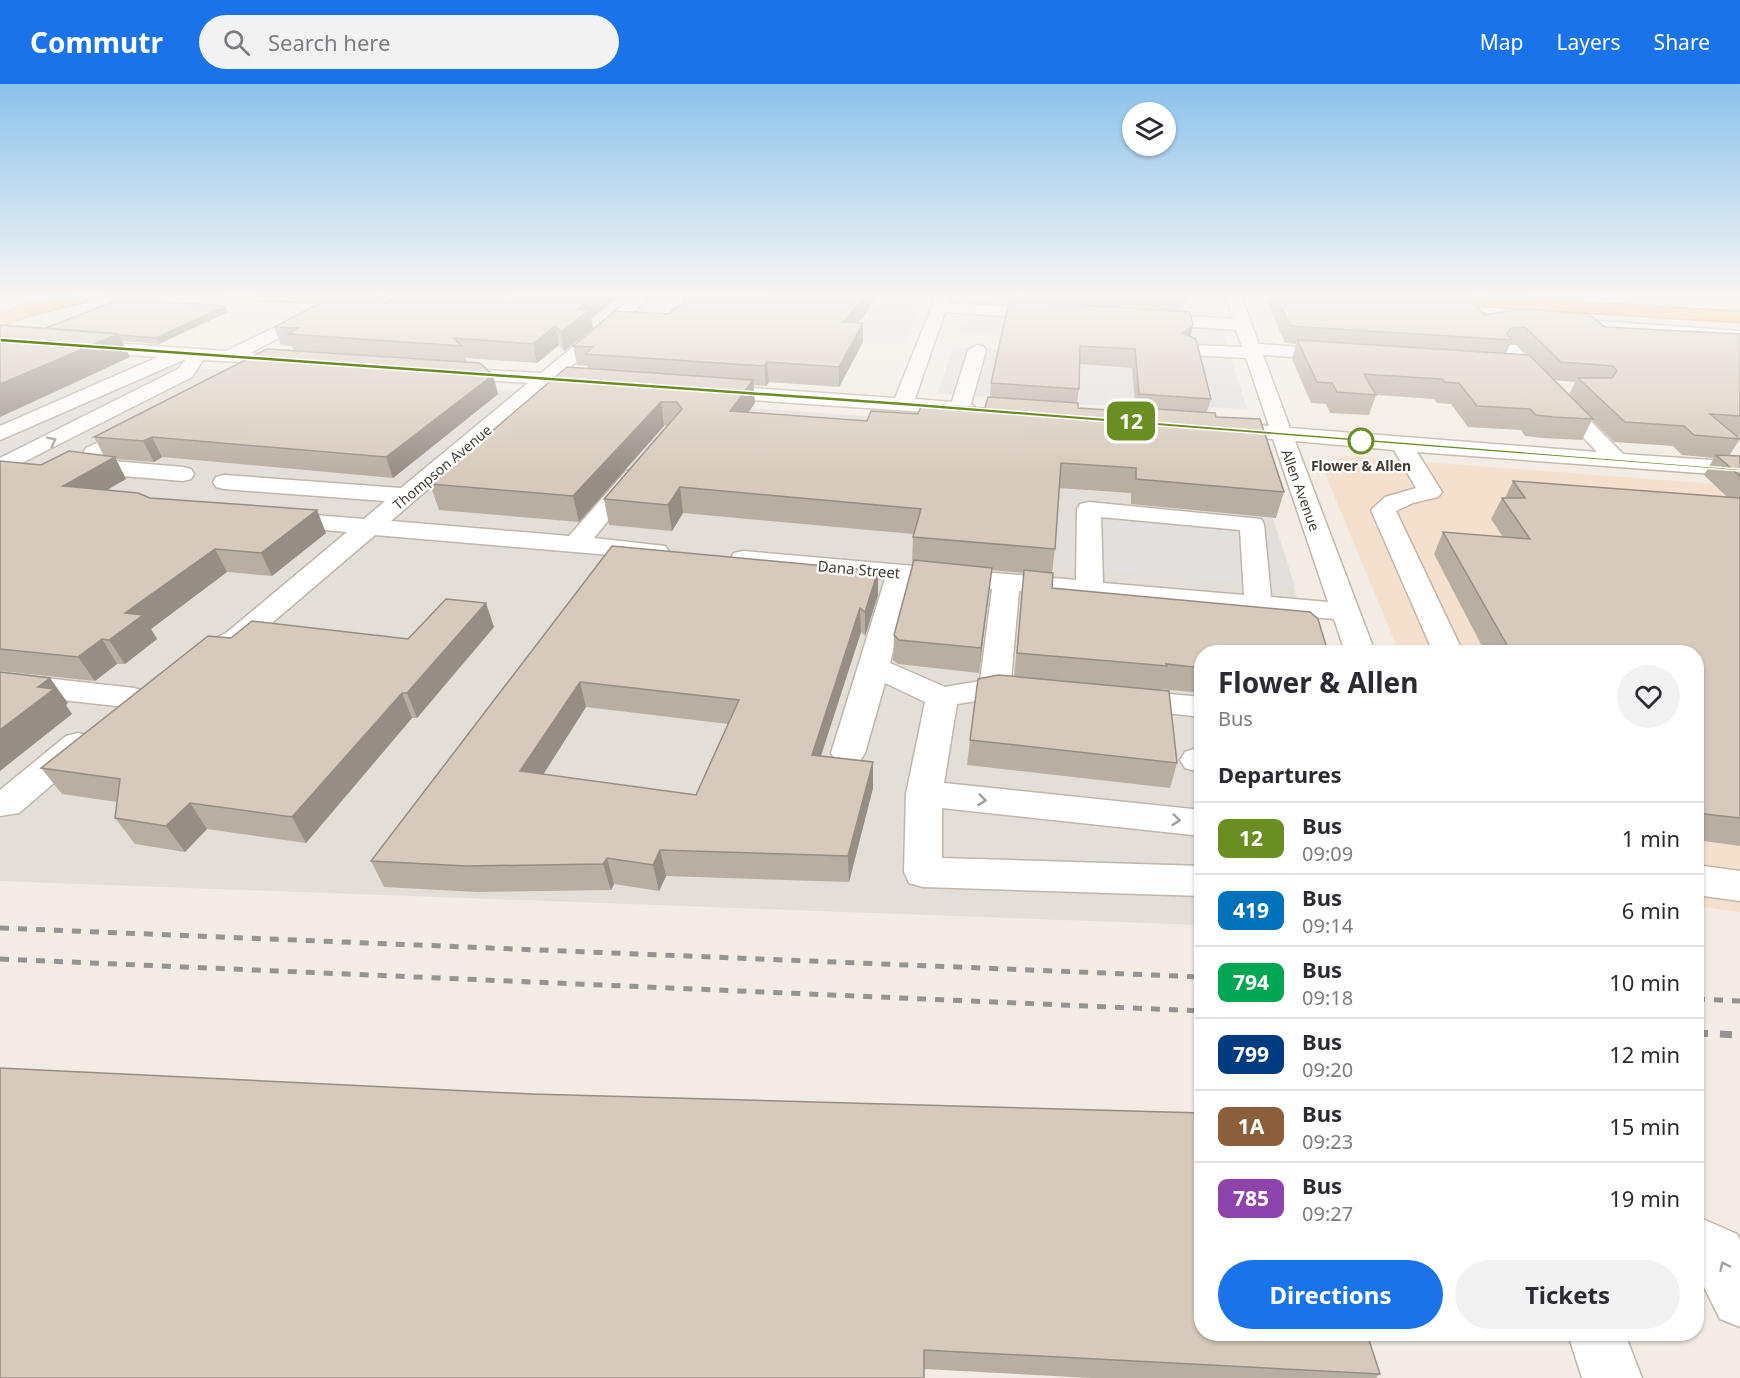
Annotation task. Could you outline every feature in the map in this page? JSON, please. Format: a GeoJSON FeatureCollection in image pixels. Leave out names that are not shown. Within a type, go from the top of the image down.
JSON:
{"type":"FeatureCollection","features":[{"type":"Feature","properties":{"kind":"street"},"geometry":{"type":"LineString","coordinates":[[0,434],[187,354]]}},
{"type":"Feature","properties":{"kind":"street"},"geometry":{"type":"LineString","coordinates":[[0,467],[185,373],[190,354]]}},
{"type":"Feature","properties":{"kind":"street"},"geometry":{"type":"LineString","coordinates":[[208,354],[318,363]]}},
{"type":"Feature","properties":{"kind":"street","name":"Thompson Avenue"},"geometry":{"type":"LineString","coordinates":[[198,657],[236,639],[545,379],[579,354]]}},
{"type":"Feature","properties":{"kind":"street"},"geometry":{"type":"LineString","coordinates":[[903,404],[922,354]]}},
{"type":"Feature","properties":{"kind":"street"},"geometry":{"type":"LineString","coordinates":[[960,408],[976,354]]}},
{"type":"Feature","properties":{"kind":"street","name":"Allen Avenue"},"geometry":{"type":"LineString","coordinates":[[1253,354],[1357,645]]}},
{"type":"Feature","properties":{"kind":"street"},"geometry":{"type":"LineString","coordinates":[[1332,354],[1356,356]]}},
{"type":"Feature","properties":{"kind":"street"},"geometry":{"type":"LineString","coordinates":[[1503,354],[1511,366],[1546,387],[1616,460]]}},
{"type":"Feature","properties":{"kind":"street"},"geometry":{"type":"LineString","coordinates":[[232,379],[271,359]]}},
{"type":"Feature","properties":{"kind":"street"},"geometry":{"type":"LineString","coordinates":[[434,371],[613,384]]}},
{"type":"Feature","properties":{"kind":"street"},"geometry":{"type":"LineString","coordinates":[[1546,387],[1571,388]]}},
{"type":"Feature","properties":{"kind":"street"},"geometry":{"type":"LineString","coordinates":[[694,390],[983,410]]}},
{"type":"Feature","properties":{"kind":"street"},"geometry":{"type":"LineString","coordinates":[[153,422],[94,453],[88,464],[99,467],[183,474]]}},
{"type":"Feature","properties":{"kind":"street"},"geometry":{"type":"LineString","coordinates":[[1205,427],[1484,451],[1740,469]]}},
{"type":"Feature","properties":{"kind":"street"},"geometry":{"type":"LineString","coordinates":[[1402,444],[1430,492],[1404,498],[1388,505],[1383,510],[1445,645]]}},
{"type":"Feature","properties":{"kind":"street"},"geometry":{"type":"LineString","coordinates":[[577,543],[650,458]]}},
{"type":"Feature","properties":{"kind":"street"},"geometry":{"type":"LineString","coordinates":[[224,482],[408,496]]}},
{"type":"Feature","properties":{"kind":"street"},"geometry":{"type":"LineString","coordinates":[[1090,589],[1089,509],[1252,524],[1258,604]]}},
{"type":"Feature","properties":{"kind":"street"},"geometry":{"type":"LineString","coordinates":[[255,517],[373,525],[686,553]]}},
{"type":"Feature","properties":{"kind":"street"},"geometry":{"type":"LineString","coordinates":[[590,579],[614,547]]}},
{"type":"Feature","properties":{"kind":"street","name":"Dana Street"},"geometry":{"type":"LineString","coordinates":[[721,557],[1345,612]]}},
{"type":"Feature","properties":{"kind":"street"},"geometry":{"type":"LineString","coordinates":[[848,753],[900,573]]}},
{"type":"Feature","properties":{"kind":"street"},"geometry":{"type":"LineString","coordinates":[[995,688],[1006,582]]}},
{"type":"Feature","properties":{"kind":"street"},"geometry":{"type":"LineString","coordinates":[[874,666],[942,697],[995,688],[1053,693]]}},
{"type":"Feature","properties":{"kind":"street"},"geometry":{"type":"LineString","coordinates":[[0,683],[143,691],[6,804],[0,803]]}},
{"type":"Feature","properties":{"kind":"street"},"geometry":{"type":"LineString","coordinates":[[942,697],[924,794],[923,872],[1194,881]]}},
{"type":"Feature","properties":{"kind":"street"},"geometry":{"type":"LineString","coordinates":[[1098,697],[1194,705]]}},
{"type":"Feature","properties":{"kind":"street"},"geometry":{"type":"LineString","coordinates":[[924,794],[1194,822]]}},
{"type":"Feature","properties":{"kind":"street"},"geometry":{"type":"LineString","coordinates":[[1704,881],[1740,886]]}},
{"type":"Feature","properties":{"kind":"street"},"geometry":{"type":"LineString","coordinates":[[1704,1247],[1718,1253],[1740,1299]]}},
{"type":"Feature","properties":{"kind":"street"},"geometry":{"type":"LineString","coordinates":[[1599,1341],[1612,1378]]}},
{"type":"Feature","properties":{"kind":"shaded area"},"geometry":{"type":"Polygon","coordinates":[[[0,354],[1241,443],[1252,448],[1311,645],[1194,645],[1194,925],[0,881],[0,354]]]}},
{"type":"Feature","properties":{"kind":"shaded area"},"geometry":{"type":"Polygon","coordinates":[[[951,354],[998,354],[989,397],[938,393],[951,354]]]}},
{"type":"Feature","properties":{"kind":"shaded area"},"geometry":{"type":"Polygon","coordinates":[[[1169,354],[1230,354],[1247,409],[1207,407],[1169,354]]]}},
{"type":"Feature","properties":{"kind":"shaded area"},"geometry":{"type":"Polygon","coordinates":[[[1081,365],[1132,368],[1137,407],[1079,404],[1081,365]]]}},
{"type":"Feature","properties":{"kind":"shaded area"},"geometry":{"type":"Polygon","coordinates":[[[1346,456],[1740,486],[1740,912],[1704,907],[1704,645],[1396,645],[1322,466],[1346,456]]]}},
{"type":"Feature","properties":{"kind":"shaded area"},"geometry":{"type":"Polygon","coordinates":[[[1059,513],[1277,530],[1295,587],[1057,567],[1059,513]]]}},
{"type":"Feature","properties":{"kind":"building"},"geometry":{"type":"Polygon","coordinates":[[[0,354],[70,354],[0,384],[0,354]]]}},
{"type":"Feature","properties":{"kind":"building"},"geometry":{"type":"Polygon","coordinates":[[[256,354],[349,354],[480,363],[493,375],[386,457],[152,437],[143,441],[94,437],[256,354]]]}},
{"type":"Feature","properties":{"kind":"building"},"geometry":{"type":"Polygon","coordinates":[[[591,354],[846,354],[839,367],[767,362],[764,366],[591,354]]]}},
{"type":"Feature","properties":{"kind":"building"},"geometry":{"type":"Polygon","coordinates":[[[997,354],[1080,354],[1079,389],[991,383],[997,354]]]}},
{"type":"Feature","properties":{"kind":"building"},"geometry":{"type":"Polygon","coordinates":[[[1135,354],[1200,354],[1211,399],[1139,394],[1135,354]]]}},
{"type":"Feature","properties":{"kind":"building"},"geometry":{"type":"Polygon","coordinates":[[[1304,354],[1529,355],[1593,419],[1536,415],[1530,409],[1477,406],[1459,383],[1445,382],[1442,379],[1364,374],[1376,395],[1337,392],[1332,383],[1317,382],[1304,354]]]}},
{"type":"Feature","properties":{"kind":"building"},"geometry":{"type":"Polygon","coordinates":[[[1553,354],[1740,354],[1740,416],[1710,414],[1740,439],[1694,435],[1684,426],[1625,422],[1578,378],[1612,378],[1617,371],[1613,366],[1561,362],[1553,354]]]}},
{"type":"Feature","properties":{"kind":"building"},"geometry":{"type":"Polygon","coordinates":[[[567,367],[753,380],[730,411],[867,421],[871,411],[918,414],[922,404],[985,408],[988,397],[1078,403],[1078,408],[1142,412],[1142,408],[1215,413],[1216,417],[1260,419],[1284,492],[1136,479],[1136,468],[1061,463],[1055,549],[913,537],[921,509],[680,487],[668,505],[604,499],[682,409],[677,402],[661,402],[573,496],[430,484],[567,367]]]}},
{"type":"Feature","properties":{"kind":"building"},"geometry":{"type":"Polygon","coordinates":[[[69,451],[115,457],[63,486],[138,493],[150,498],[317,510],[261,553],[215,549],[125,613],[143,615],[109,640],[102,639],[78,657],[0,649],[0,461],[41,465],[69,451]]]}},
{"type":"Feature","properties":{"kind":"building"},"geometry":{"type":"Polygon","coordinates":[[[1716,455],[1740,456],[1740,476],[1716,455]]]}},
{"type":"Feature","properties":{"kind":"building"},"geometry":{"type":"Polygon","coordinates":[[[1513,481],[1740,498],[1740,818],[1704,814],[1704,645],[1507,645],[1443,532],[1530,539],[1502,498],[1525,498],[1513,481]]]}},
{"type":"Feature","properties":{"kind":"building"},"geometry":{"type":"Polygon","coordinates":[[[612,546],[878,571],[865,612],[860,608],[812,755],[873,762],[848,856],[660,850],[653,865],[607,858],[603,864],[466,866],[371,861],[612,546]],[[580,682],[520,771],[696,795],[739,700],[580,682]]]}},
{"type":"Feature","properties":{"kind":"building"},"geometry":{"type":"Polygon","coordinates":[[[914,560],[992,568],[981,648],[899,640],[894,635],[914,560]]]}},
{"type":"Feature","properties":{"kind":"building"},"geometry":{"type":"Polygon","coordinates":[[[1024,570],[1053,573],[1052,588],[1310,612],[1318,619],[1326,645],[1194,645],[1194,667],[1017,653],[1024,570]]]}},
{"type":"Feature","properties":{"kind":"building"},"geometry":{"type":"Polygon","coordinates":[[[446,599],[486,603],[407,693],[402,693],[292,817],[190,803],[166,826],[115,818],[120,779],[41,768],[208,636],[231,638],[252,621],[408,639],[446,599]]]}},
{"type":"Feature","properties":{"kind":"building"},"geometry":{"type":"Polygon","coordinates":[[[0,672],[50,678],[38,687],[54,689],[0,730],[0,672]]]}},
{"type":"Feature","properties":{"kind":"building"},"geometry":{"type":"Polygon","coordinates":[[[998,675],[1169,691],[1177,763],[970,740],[978,679],[998,675]]]}},
{"type":"Feature","properties":{"kind":"building"},"geometry":{"type":"Polygon","coordinates":[[[0,1068],[532,1094],[1194,1113],[1194,1341],[1369,1341],[1380,1374],[924,1350],[924,1378],[0,1378],[0,1068]]]}},
{"type":"Feature","properties":{"kind":"railway"},"geometry":{"type":"LineString","coordinates":[[0,928],[1194,977]]}},
{"type":"Feature","properties":{"kind":"railway"},"geometry":{"type":"LineString","coordinates":[[0,959],[1194,1011]]}},
{"type":"Feature","properties":{"kind":"railway"},"geometry":{"type":"LineString","coordinates":[[1704,999],[1740,1001]]}},
{"type":"Feature","properties":{"kind":"railway"},"geometry":{"type":"LineString","coordinates":[[1704,1033],[1740,1035]]}},
{"type":"Feature","properties":{"kind":"bus line","name":"12"},"geometry":{"type":"LineString","coordinates":[[203,354],[903,404],[1251,430],[1484,451],[1740,469]]}},
{"type":"Feature","properties":{"kind":"place","name":"Flower & Allen"},"geometry":{"type":"Point","coordinates":[1361,441]}}]}
